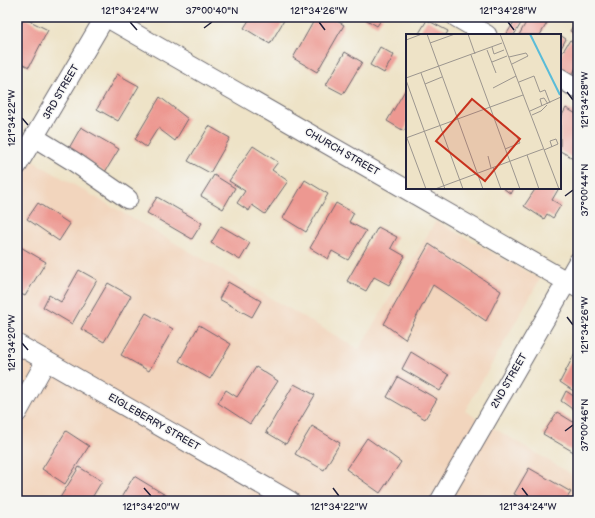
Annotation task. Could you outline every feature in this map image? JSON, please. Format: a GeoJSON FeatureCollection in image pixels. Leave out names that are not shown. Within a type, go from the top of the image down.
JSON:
{"type":"FeatureCollection","features":[{"type":"Feature","properties":{"kind":"street","name":"3RD STREET"},"geometry":{"type":"LineString","coordinates":[[19,156],[34,137],[105,17]]}},
{"type":"Feature","properties":{"kind":"street","name":"CHURCH STREET"},"geometry":{"type":"LineString","coordinates":[[105,17],[572,284]]}},
{"type":"Feature","properties":{"kind":"street"},"geometry":{"type":"LineString","coordinates":[[456,17],[485,34]]}},
{"type":"Feature","properties":{"kind":"street"},"geometry":{"type":"LineString","coordinates":[[561,79],[578,89]]}},
{"type":"Feature","properties":{"kind":"street"},"geometry":{"type":"LineString","coordinates":[[34,137],[74,161],[128,199]]}},
{"type":"Feature","properties":{"kind":"street","name":"2ND STREET"},"geometry":{"type":"LineString","coordinates":[[440,501],[572,284],[578,262]]}},
{"type":"Feature","properties":{"kind":"street","name":"EIGLEBERRY STREET"},"geometry":{"type":"LineString","coordinates":[[17,344],[290,501]]}},
{"type":"Feature","properties":{"kind":"street"},"geometry":{"type":"LineString","coordinates":[[17,413],[46,360]]}},
{"type":"Feature","properties":{"kind":"shaded area"},"geometry":{"type":"Polygon","coordinates":[[[17,152],[359,349],[436,221],[540,279],[465,411],[578,478],[578,501],[17,501],[17,152]]]}},
{"type":"Feature","properties":{"kind":"building"},"geometry":{"type":"Polygon","coordinates":[[[251,17],[286,17],[270,44],[244,28],[251,17]]]}},
{"type":"Feature","properties":{"kind":"building"},"geometry":{"type":"Polygon","coordinates":[[[316,17],[330,17],[344,25],[317,72],[293,58],[316,17]]]}},
{"type":"Feature","properties":{"kind":"building"},"geometry":{"type":"Polygon","coordinates":[[[362,17],[383,17],[377,26],[362,17]]]}},
{"type":"Feature","properties":{"kind":"building"},"geometry":{"type":"Polygon","coordinates":[[[517,17],[523,20],[515,34],[507,34],[517,17]]]}},
{"type":"Feature","properties":{"kind":"building"},"geometry":{"type":"Polygon","coordinates":[[[529,17],[537,17],[547,23],[541,34],[520,34],[529,17]]]}},
{"type":"Feature","properties":{"kind":"building"},"geometry":{"type":"Polygon","coordinates":[[[578,17],[578,36],[570,31],[578,17]]]}},
{"type":"Feature","properties":{"kind":"building"},"geometry":{"type":"Polygon","coordinates":[[[24,18],[48,30],[29,67],[17,61],[17,31],[24,18]]]}},
{"type":"Feature","properties":{"kind":"building"},"geometry":{"type":"Polygon","coordinates":[[[427,20],[448,31],[446,34],[419,34],[427,20]]]}},
{"type":"Feature","properties":{"kind":"building"},"geometry":{"type":"Polygon","coordinates":[[[561,36],[566,39],[561,48],[561,36]]]}},
{"type":"Feature","properties":{"kind":"building"},"geometry":{"type":"Polygon","coordinates":[[[570,40],[578,45],[578,64],[572,75],[561,69],[561,54],[570,40]]]}},
{"type":"Feature","properties":{"kind":"building"},"geometry":{"type":"Polygon","coordinates":[[[380,47],[394,55],[384,73],[370,65],[380,47]]]}},
{"type":"Feature","properties":{"kind":"building"},"geometry":{"type":"Polygon","coordinates":[[[345,52],[362,62],[343,94],[326,85],[345,52]]]}},
{"type":"Feature","properties":{"kind":"building"},"geometry":{"type":"Polygon","coordinates":[[[117,74],[139,86],[118,121],[97,109],[117,74]]]}},
{"type":"Feature","properties":{"kind":"building"},"geometry":{"type":"Polygon","coordinates":[[[406,89],[406,128],[404,131],[387,121],[406,89]]]}},
{"type":"Feature","properties":{"kind":"building"},"geometry":{"type":"Polygon","coordinates":[[[160,97],[188,119],[175,141],[158,128],[146,147],[135,139],[160,97]]]}},
{"type":"Feature","properties":{"kind":"building"},"geometry":{"type":"Polygon","coordinates":[[[566,108],[578,115],[577,160],[561,152],[561,117],[566,108]]]}},
{"type":"Feature","properties":{"kind":"building"},"geometry":{"type":"Polygon","coordinates":[[[209,126],[230,138],[210,173],[188,161],[209,126]]]}},
{"type":"Feature","properties":{"kind":"building"},"geometry":{"type":"Polygon","coordinates":[[[81,127],[119,149],[105,172],[68,150],[81,127]]]}},
{"type":"Feature","properties":{"kind":"building"},"geometry":{"type":"Polygon","coordinates":[[[253,146],[278,162],[272,170],[288,181],[265,214],[252,205],[249,211],[237,203],[245,191],[229,181],[253,146]]]}},
{"type":"Feature","properties":{"kind":"building"},"geometry":{"type":"Polygon","coordinates":[[[214,175],[235,188],[223,209],[201,196],[214,175]]]}},
{"type":"Feature","properties":{"kind":"building"},"geometry":{"type":"Polygon","coordinates":[[[305,180],[328,194],[306,232],[283,218],[305,180]]]}},
{"type":"Feature","properties":{"kind":"building"},"geometry":{"type":"Polygon","coordinates":[[[504,189],[514,189],[511,194],[504,189]]]}},
{"type":"Feature","properties":{"kind":"building"},"geometry":{"type":"Polygon","coordinates":[[[535,189],[558,189],[552,200],[561,205],[553,218],[547,214],[544,219],[524,206],[535,189]]]}},
{"type":"Feature","properties":{"kind":"building"},"geometry":{"type":"Polygon","coordinates":[[[157,197],[202,223],[192,239],[147,213],[157,197]]]}},
{"type":"Feature","properties":{"kind":"building"},"geometry":{"type":"Polygon","coordinates":[[[38,203],[70,224],[59,241],[27,219],[38,203]]]}},
{"type":"Feature","properties":{"kind":"building"},"geometry":{"type":"Polygon","coordinates":[[[336,203],[354,213],[349,222],[366,231],[348,260],[332,251],[328,259],[310,248],[336,203]]]}},
{"type":"Feature","properties":{"kind":"building"},"geometry":{"type":"Polygon","coordinates":[[[221,226],[250,243],[240,260],[211,243],[221,226]]]}},
{"type":"Feature","properties":{"kind":"building"},"geometry":{"type":"Polygon","coordinates":[[[378,227],[397,237],[391,248],[405,256],[389,285],[374,277],[366,291],[347,281],[378,227]]]}},
{"type":"Feature","properties":{"kind":"building"},"geometry":{"type":"Polygon","coordinates":[[[429,244],[501,291],[486,321],[433,285],[405,339],[384,324],[429,244]]]}},
{"type":"Feature","properties":{"kind":"building"},"geometry":{"type":"Polygon","coordinates":[[[19,246],[46,262],[25,296],[17,292],[17,249],[19,246]]]}},
{"type":"Feature","properties":{"kind":"building"},"geometry":{"type":"Polygon","coordinates":[[[79,270],[97,280],[72,324],[43,307],[49,295],[61,302],[79,270]]]}},
{"type":"Feature","properties":{"kind":"building"},"geometry":{"type":"Polygon","coordinates":[[[228,282],[261,301],[252,317],[219,299],[228,282]]]}},
{"type":"Feature","properties":{"kind":"building"},"geometry":{"type":"Polygon","coordinates":[[[108,283],[131,296],[104,342],[81,329],[108,283]]]}},
{"type":"Feature","properties":{"kind":"building"},"geometry":{"type":"Polygon","coordinates":[[[146,313],[173,329],[149,371],[121,355],[146,313]]]}},
{"type":"Feature","properties":{"kind":"building"},"geometry":{"type":"Polygon","coordinates":[[[199,325],[231,344],[210,379],[179,361],[199,325]]]}},
{"type":"Feature","properties":{"kind":"building"},"geometry":{"type":"Polygon","coordinates":[[[578,347],[578,394],[560,382],[578,347]]]}},
{"type":"Feature","properties":{"kind":"building"},"geometry":{"type":"Polygon","coordinates":[[[411,352],[449,375],[440,391],[402,369],[411,352]]]}},
{"type":"Feature","properties":{"kind":"building"},"geometry":{"type":"Polygon","coordinates":[[[256,367],[278,381],[250,424],[218,403],[226,390],[237,397],[256,367]]]}},
{"type":"Feature","properties":{"kind":"building"},"geometry":{"type":"Polygon","coordinates":[[[398,377],[437,399],[425,419],[387,397],[398,377]]]}},
{"type":"Feature","properties":{"kind":"building"},"geometry":{"type":"Polygon","coordinates":[[[294,384],[315,395],[286,444],[266,432],[294,384]]]}},
{"type":"Feature","properties":{"kind":"building"},"geometry":{"type":"Polygon","coordinates":[[[566,391],[578,399],[578,413],[561,401],[566,391]]]}},
{"type":"Feature","properties":{"kind":"building"},"geometry":{"type":"Polygon","coordinates":[[[557,412],[578,425],[577,454],[543,434],[557,412]]]}},
{"type":"Feature","properties":{"kind":"building"},"geometry":{"type":"Polygon","coordinates":[[[312,426],[340,443],[324,470],[295,454],[312,426]]]}},
{"type":"Feature","properties":{"kind":"building"},"geometry":{"type":"Polygon","coordinates":[[[66,431],[89,446],[65,484],[42,469],[66,431]]]}},
{"type":"Feature","properties":{"kind":"building"},"geometry":{"type":"Polygon","coordinates":[[[367,438],[401,462],[380,493],[346,469],[367,438]]]}},
{"type":"Feature","properties":{"kind":"building"},"geometry":{"type":"Polygon","coordinates":[[[79,467],[102,481],[90,501],[58,501],[79,467]]]}},
{"type":"Feature","properties":{"kind":"building"},"geometry":{"type":"Polygon","coordinates":[[[529,468],[571,492],[565,501],[526,501],[514,494],[529,468]]]}},
{"type":"Feature","properties":{"kind":"building"},"geometry":{"type":"Polygon","coordinates":[[[134,476],[167,496],[164,501],[119,501],[134,476]]]}}]}
